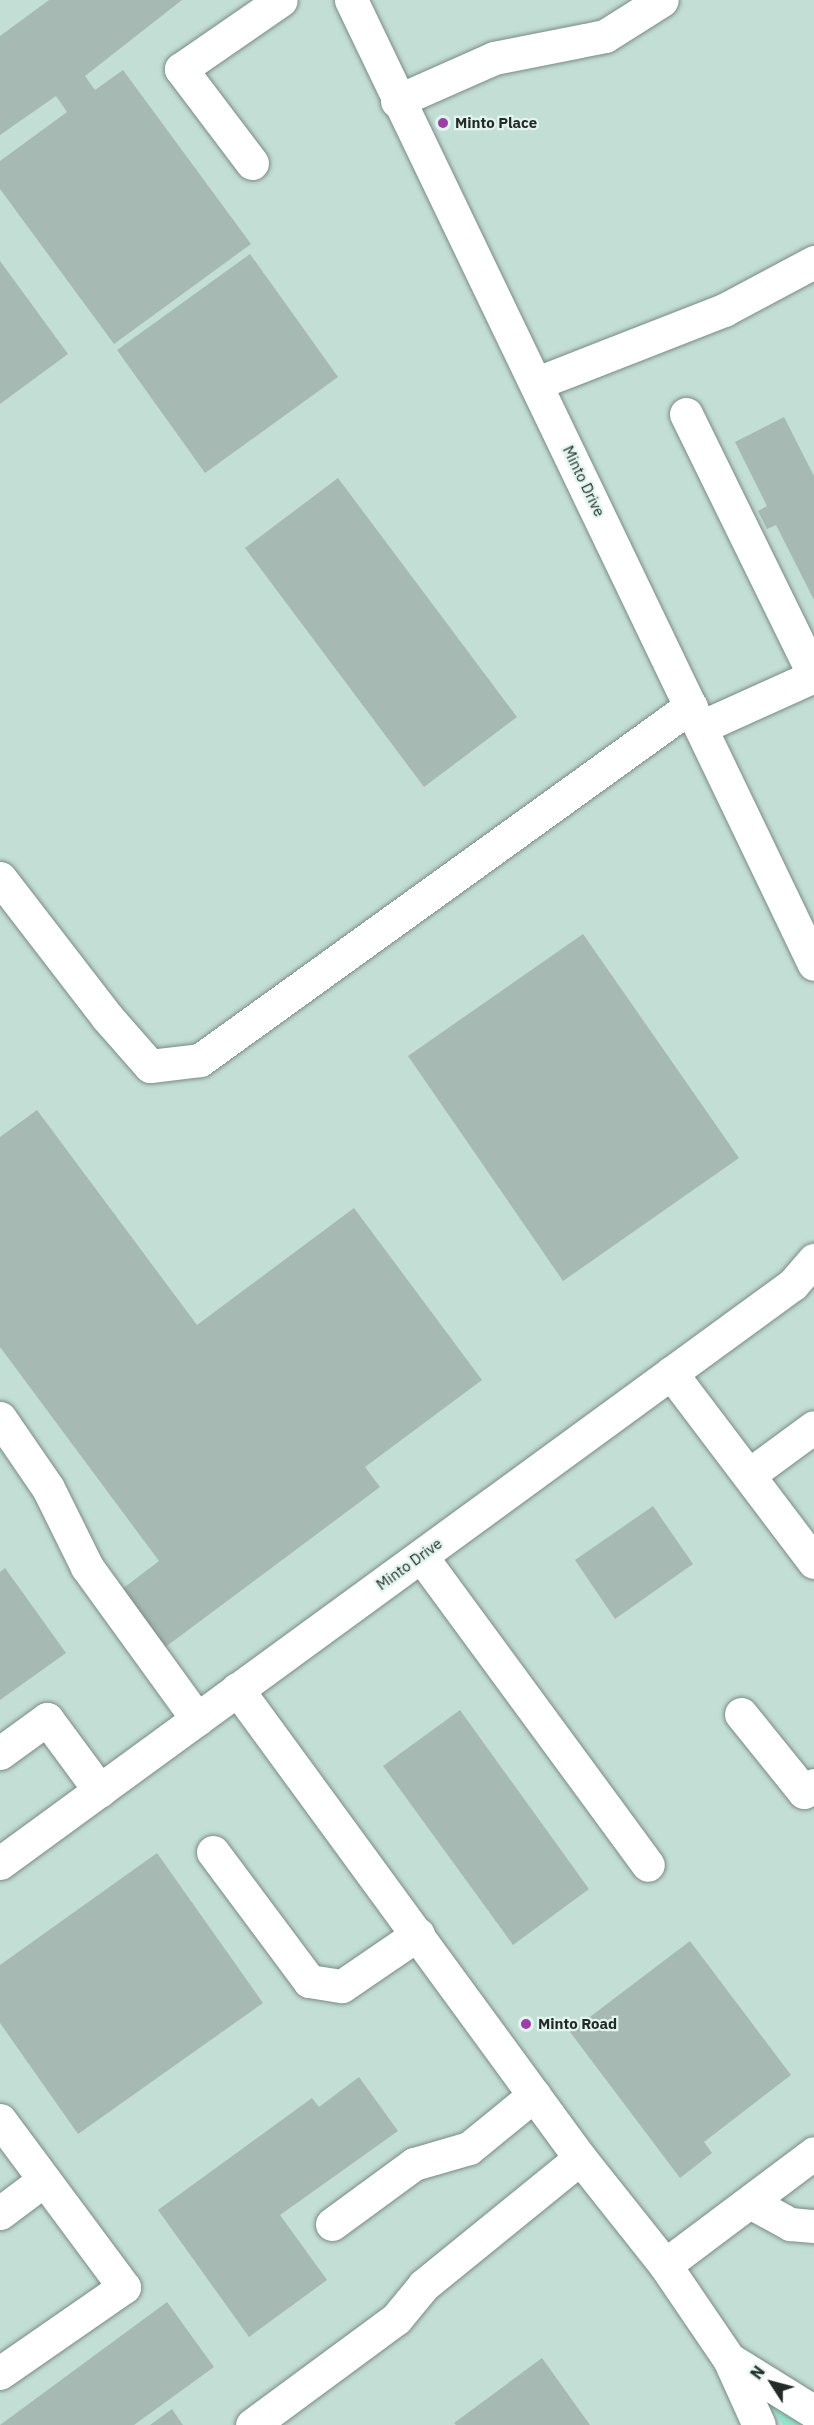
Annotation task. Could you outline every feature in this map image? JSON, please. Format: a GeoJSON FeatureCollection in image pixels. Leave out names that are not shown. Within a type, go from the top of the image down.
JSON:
{"type":"FeatureCollection","features":[{"type":"Feature","properties":{"kind":"street"},"geometry":{"type":"LineString","coordinates":[[252,163],[181,69],[281,0]]}},
{"type":"Feature","properties":{"kind":"street","name":"Minto Drive"},"geometry":{"type":"LineString","coordinates":[[351,0],[397,101],[537,383],[814,964]]}},
{"type":"Feature","properties":{"kind":"street"},"geometry":{"type":"LineString","coordinates":[[397,101],[494,58],[605,36],[662,0]]}},
{"type":"Feature","properties":{"kind":"street"},"geometry":{"type":"LineString","coordinates":[[537,383],[724,310],[814,262]]}},
{"type":"Feature","properties":{"kind":"street"},"geometry":{"type":"LineString","coordinates":[[0,878],[107,1017],[150,1066],[200,1059],[696,717],[814,676],[686,414]]}},
{"type":"Feature","properties":{"kind":"street","name":"Minto Drive"},"geometry":{"type":"LineString","coordinates":[[0,1863],[793,1284],[814,1260]]}},
{"type":"Feature","properties":{"kind":"street"},"geometry":{"type":"LineString","coordinates":[[671,1373],[750,1474],[814,1562]]}},
{"type":"Feature","properties":{"kind":"street"},"geometry":{"type":"LineString","coordinates":[[0,1418],[48,1488],[87,1567],[197,1719]]}},
{"type":"Feature","properties":{"kind":"street"},"geometry":{"type":"LineString","coordinates":[[750,1474],[814,1427]]}},
{"type":"Feature","properties":{"kind":"street"},"geometry":{"type":"LineString","coordinates":[[421,1556],[648,1865]]}},
{"type":"Feature","properties":{"kind":"street"},"geometry":{"type":"LineString","coordinates":[[237,1689],[580,2158],[664,2265],[729,2359],[759,2425]]}},
{"type":"Feature","properties":{"kind":"street"},"geometry":{"type":"LineString","coordinates":[[741,1713],[804,1792],[814,1785]]}},
{"type":"Feature","properties":{"kind":"street"},"geometry":{"type":"LineString","coordinates":[[0,1753],[47,1719],[100,1791]]}},
{"type":"Feature","properties":{"kind":"street"},"geometry":{"type":"LineString","coordinates":[[213,1852],[309,1981],[342,1986],[418,1934]]}},
{"type":"Feature","properties":{"kind":"street"},"geometry":{"type":"LineString","coordinates":[[332,2224],[414,2164],[468,2148],[534,2095]]}},
{"type":"Feature","properties":{"kind":"street"},"geometry":{"type":"LineString","coordinates":[[0,2120],[124,2287],[0,2373]]}},
{"type":"Feature","properties":{"kind":"street"},"geometry":{"type":"LineString","coordinates":[[664,2265],[814,2152]]}},
{"type":"Feature","properties":{"kind":"street"},"geometry":{"type":"LineString","coordinates":[[252,2425],[396,2319],[424,2285],[580,2158]]}},
{"type":"Feature","properties":{"kind":"street"},"geometry":{"type":"LineString","coordinates":[[0,2212],[44,2180]]}},
{"type":"Feature","properties":{"kind":"street"},"geometry":{"type":"LineString","coordinates":[[750,2202],[790,2224],[814,2226]]}},
{"type":"Feature","properties":{"kind":"street"},"geometry":{"type":"LineString","coordinates":[[729,2359],[814,2412]]}},
{"type":"Feature","properties":{"kind":"shaded area"},"geometry":{"type":"Polygon","coordinates":[[[0,0],[814,0],[814,2425],[0,2425],[0,0]]]}},
{"type":"Feature","properties":{"kind":"green space"},"geometry":{"type":"Polygon","coordinates":[[[771,2405],[808,2425],[783,2425],[771,2405]]]}},
{"type":"Feature","properties":{"kind":"building"},"geometry":{"type":"Polygon","coordinates":[[[49,0],[182,0],[85,76],[95,90],[123,70],[251,244],[114,344],[0,189],[0,161],[67,112],[56,96],[0,135],[0,36],[49,0]]]}},
{"type":"Feature","properties":{"kind":"building"},"geometry":{"type":"Polygon","coordinates":[[[250,254],[338,377],[205,473],[117,350],[250,254]]]}},
{"type":"Feature","properties":{"kind":"building"},"geometry":{"type":"Polygon","coordinates":[[[0,261],[68,354],[0,404],[0,261]]]}},
{"type":"Feature","properties":{"kind":"building"},"geometry":{"type":"Polygon","coordinates":[[[784,417],[814,476],[814,600],[776,525],[767,529],[758,511],[767,506],[735,442],[784,417]]]}},
{"type":"Feature","properties":{"kind":"building"},"geometry":{"type":"Polygon","coordinates":[[[338,478],[517,717],[424,787],[245,548],[338,478]]]}},
{"type":"Feature","properties":{"kind":"building"},"geometry":{"type":"Polygon","coordinates":[[[583,934],[739,1158],[563,1281],[408,1056],[583,934]]]}},
{"type":"Feature","properties":{"kind":"building"},"geometry":{"type":"Polygon","coordinates":[[[37,1110],[197,1325],[354,1208],[482,1380],[365,1467],[380,1487],[156,1654],[113,1596],[159,1561],[0,1347],[0,1137],[37,1110]]]}},
{"type":"Feature","properties":{"kind":"building"},"geometry":{"type":"Polygon","coordinates":[[[653,1506],[693,1564],[615,1619],[575,1560],[653,1506]]]}},
{"type":"Feature","properties":{"kind":"building"},"geometry":{"type":"Polygon","coordinates":[[[5,1568],[66,1653],[0,1700],[0,1572],[5,1568]]]}},
{"type":"Feature","properties":{"kind":"building"},"geometry":{"type":"Polygon","coordinates":[[[460,1710],[589,1889],[513,1945],[383,1766],[460,1710]]]}},
{"type":"Feature","properties":{"kind":"building"},"geometry":{"type":"Polygon","coordinates":[[[157,1853],[263,2003],[78,2134],[0,2023],[0,1965],[157,1853]]]}},
{"type":"Feature","properties":{"kind":"building"},"geometry":{"type":"Polygon","coordinates":[[[690,1941],[791,2075],[704,2142],[712,2153],[680,2178],[570,2032],[690,1941]]]}},
{"type":"Feature","properties":{"kind":"building"},"geometry":{"type":"Polygon","coordinates":[[[359,2077],[398,2131],[280,2215],[327,2280],[249,2337],[158,2210],[312,2098],[319,2107],[359,2077]]]}},
{"type":"Feature","properties":{"kind":"building"},"geometry":{"type":"Polygon","coordinates":[[[167,2302],[214,2367],[134,2425],[0,2425],[167,2302]]]}},
{"type":"Feature","properties":{"kind":"building"},"geometry":{"type":"Polygon","coordinates":[[[542,2358],[590,2425],[456,2425],[454,2423],[542,2358]]]}},
{"type":"Feature","properties":{"kind":"building"},"geometry":{"type":"Polygon","coordinates":[[[172,2409],[183,2425],[150,2425],[172,2409]]]}},
{"type":"Feature","properties":{"kind":"place","name":"Minto Place"},"geometry":{"type":"Point","coordinates":[443,123]}},
{"type":"Feature","properties":{"kind":"place","name":"Minto Road"},"geometry":{"type":"Point","coordinates":[526,2024]}}]}
